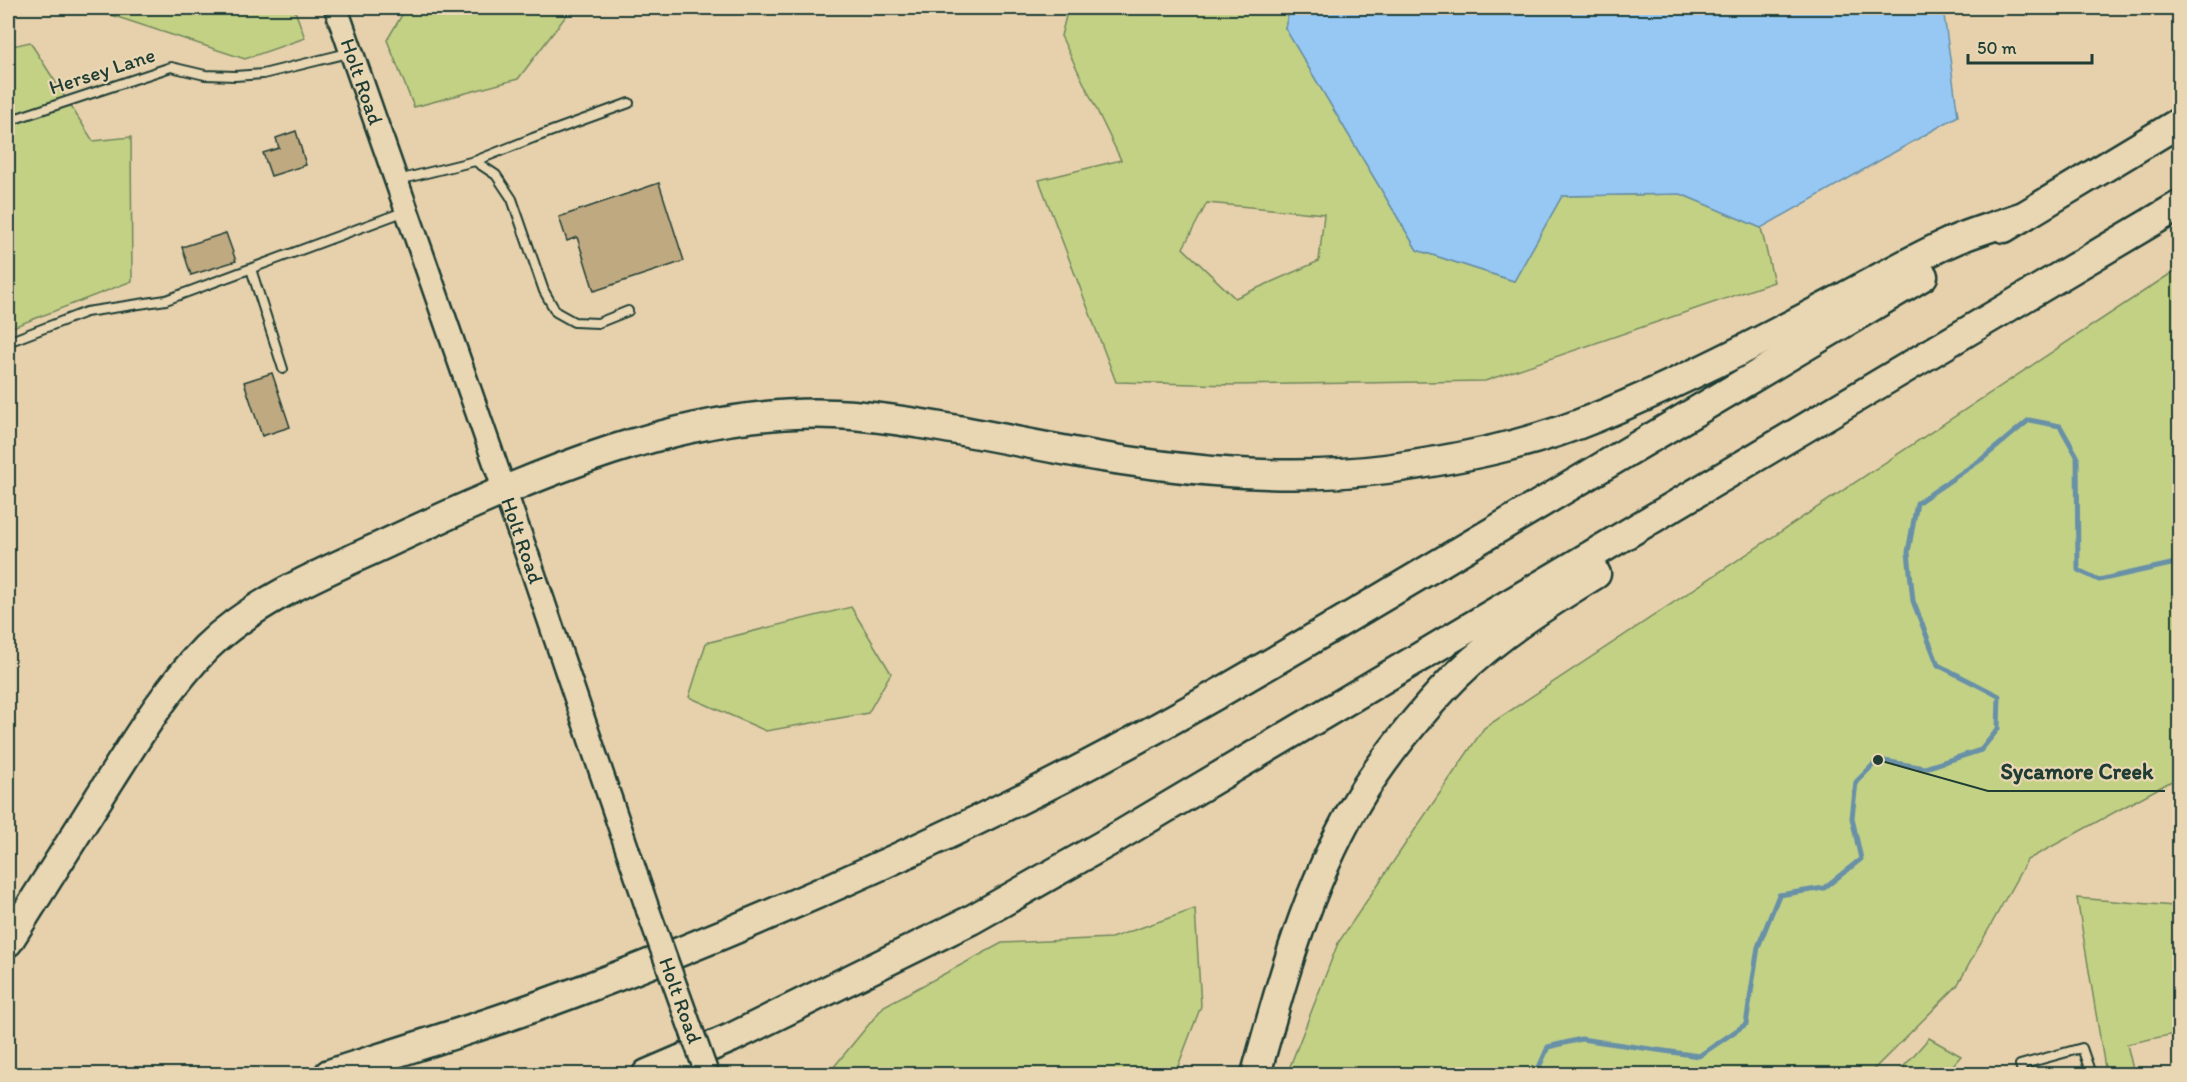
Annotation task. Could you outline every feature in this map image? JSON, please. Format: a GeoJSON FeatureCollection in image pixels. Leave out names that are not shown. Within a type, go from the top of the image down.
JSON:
{"type":"FeatureCollection","features":[{"type":"Feature","properties":{"kind":"highway"},"geometry":{"type":"LineString","coordinates":[[329,1074],[582,990],[693,946],[798,903],[928,844],[1049,785],[1165,724],[1375,602],[2180,122]]}},
{"type":"Feature","properties":{"kind":"highway"},"geometry":{"type":"LineString","coordinates":[[647,1074],[731,1038],[970,920],[1132,828],[2180,206]]}},
{"type":"Feature","properties":{"kind":"highway"},"geometry":{"type":"LineString","coordinates":[[8,942],[142,730],[177,682],[208,646],[247,615],[296,585],[504,489],[589,458],[682,431],[737,420],[789,415],[847,415],[932,425],[1102,457],[1258,475],[1316,475],[1381,470],[1455,459],[1531,441],[1596,418],[1730,355],[1950,242],[2021,217]]}},
{"type":"Feature","properties":{"kind":"highway"},"geometry":{"type":"LineString","coordinates":[[1256,1074],[1306,910],[1329,856],[1355,804],[1385,761],[1418,720],[1456,676],[1504,635],[1572,589],[1727,494],[1794,435]]}},
{"type":"Feature","properties":{"kind":"main road","name":"Holt Road"},"geometry":{"type":"LineString","coordinates":[[336,8],[706,1074]]}},
{"type":"Feature","properties":{"kind":"lane","name":"Hersey Lane"},"geometry":{"type":"LineString","coordinates":[[8,121],[171,67],[205,75],[263,74],[350,52]]}},
{"type":"Feature","properties":{"kind":"lane"},"geometry":{"type":"LineString","coordinates":[[397,180],[475,161],[629,103]]}},
{"type":"Feature","properties":{"kind":"lane"},"geometry":{"type":"LineString","coordinates":[[475,161],[496,175],[512,199],[544,291],[556,312],[574,322],[598,323],[628,311]]}},
{"type":"Feature","properties":{"kind":"lane"},"geometry":{"type":"LineString","coordinates":[[8,342],[86,312],[166,300],[407,210]]}},
{"type":"Feature","properties":{"kind":"lane"},"geometry":{"type":"LineString","coordinates":[[251,269],[282,369]]}},
{"type":"Feature","properties":{"kind":"lane"},"geometry":{"type":"LineString","coordinates":[[2023,1074],[2020,1065],[2082,1048],[2091,1074]]}},
{"type":"Feature","properties":{"kind":"green space"},"geometry":{"type":"Polygon","coordinates":[[[90,8],[294,8],[305,38],[245,59],[90,8]]]}},
{"type":"Feature","properties":{"kind":"green space"},"geometry":{"type":"Polygon","coordinates":[[[406,8],[572,8],[518,79],[414,107],[387,40],[406,8]]]}},
{"type":"Feature","properties":{"kind":"green space"},"geometry":{"type":"Polygon","coordinates":[[[1068,8],[1290,8],[1285,28],[1417,250],[1514,281],[1562,196],[1681,194],[1761,228],[1774,282],[1485,381],[1233,385],[1116,382],[1039,180],[1121,160],[1061,36],[1068,8]],[[1207,203],[1183,248],[1235,298],[1319,261],[1324,214],[1207,203]]]}},
{"type":"Feature","properties":{"kind":"green space"},"geometry":{"type":"Polygon","coordinates":[[[30,42],[93,141],[131,137],[132,281],[8,329],[8,47],[30,42]]]}},
{"type":"Feature","properties":{"kind":"green space"},"geometry":{"type":"Polygon","coordinates":[[[2179,268],[2179,777],[2027,860],[1957,986],[1869,1074],[1287,1074],[1338,943],[1484,728],[2179,268]]]}},
{"type":"Feature","properties":{"kind":"green space"},"geometry":{"type":"Polygon","coordinates":[[[851,607],[891,673],[868,713],[766,731],[689,697],[706,643],[851,607]]]}},
{"type":"Feature","properties":{"kind":"green space"},"geometry":{"type":"Polygon","coordinates":[[[2077,898],[2174,906],[2179,917],[2179,1033],[2127,1044],[2134,1074],[2106,1074],[2077,898]]]}},
{"type":"Feature","properties":{"kind":"green space"},"geometry":{"type":"Polygon","coordinates":[[[1195,909],[1201,1006],[1175,1074],[828,1074],[884,1006],[1002,943],[1111,938],[1195,909]]]}},
{"type":"Feature","properties":{"kind":"green space"},"geometry":{"type":"Polygon","coordinates":[[[1929,1038],[1961,1056],[1945,1074],[1897,1074],[1929,1038]]]}},
{"type":"Feature","properties":{"kind":"water"},"geometry":{"type":"Polygon","coordinates":[[[1290,8],[1943,8],[1958,116],[1761,228],[1681,194],[1562,196],[1514,281],[1417,250],[1285,28],[1290,8]]]}},
{"type":"Feature","properties":{"kind":"building"},"geometry":{"type":"Polygon","coordinates":[[[296,131],[306,165],[271,176],[263,153],[279,148],[276,138],[296,131]]]}},
{"type":"Feature","properties":{"kind":"building"},"geometry":{"type":"Polygon","coordinates":[[[659,183],[684,261],[594,291],[577,237],[567,241],[559,217],[659,183]]]}},
{"type":"Feature","properties":{"kind":"building"},"geometry":{"type":"Polygon","coordinates":[[[226,233],[236,261],[191,275],[182,247],[226,233]]]}},
{"type":"Feature","properties":{"kind":"building"},"geometry":{"type":"Polygon","coordinates":[[[272,373],[290,427],[262,436],[244,382],[272,373]]]}},
{"type":"Feature","properties":{"kind":"waterway"},"geometry":{"type":"LineString","coordinates":[[1536,1074],[1548,1047],[1581,1039],[1699,1056],[1746,1024],[1758,947],[1779,895],[1824,888],[1861,859],[1852,818],[1856,782],[1878,760],[1925,768],[1981,750],[1998,729],[1999,696],[1938,665],[1913,601],[1908,552],[1917,503],[1982,459],[2029,420],[2060,426],[2077,456],[2078,570],[2099,580],[2180,562]]}},
{"type":"Feature","properties":{"kind":"place","name":"Sycamore Creek"},"geometry":{"type":"Point","coordinates":[1878,760]}}]}
